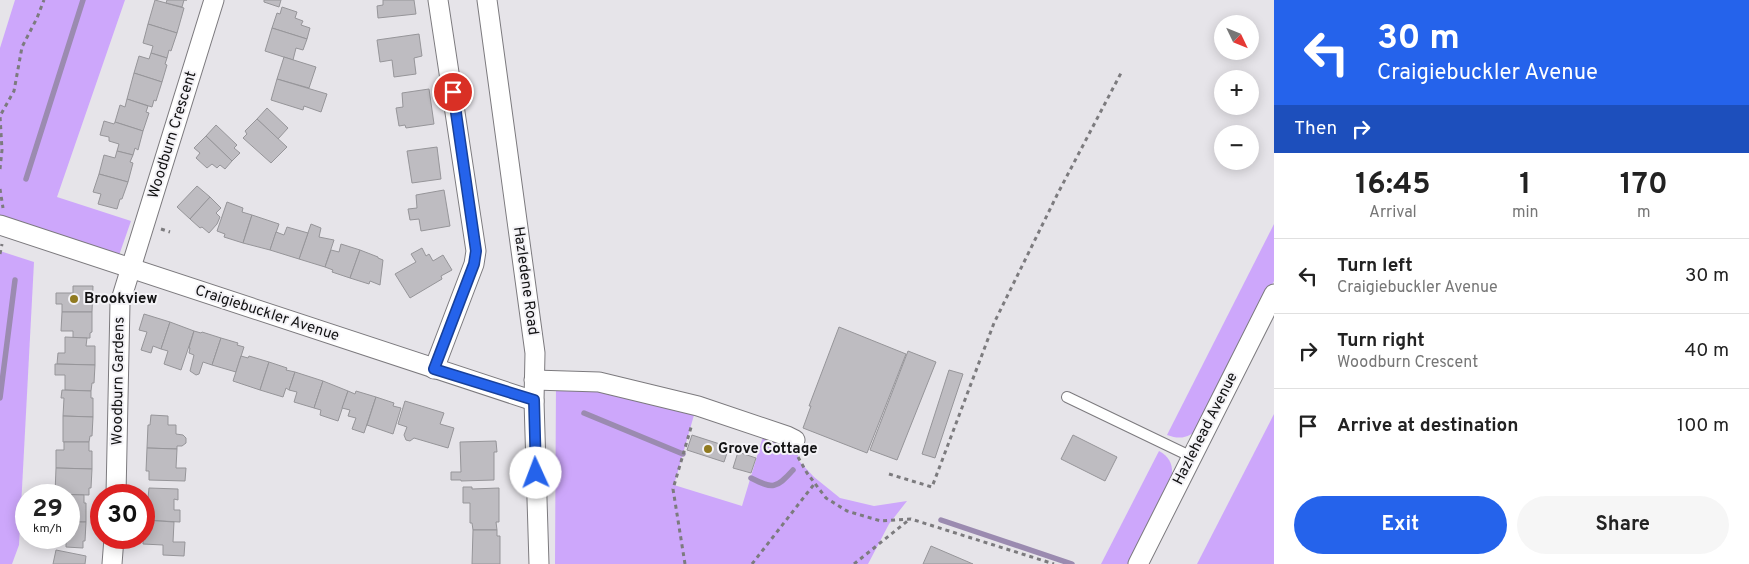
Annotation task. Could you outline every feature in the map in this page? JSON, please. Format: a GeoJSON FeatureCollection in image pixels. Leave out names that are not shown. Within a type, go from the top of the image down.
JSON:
{"type":"FeatureCollection","features":[{"type":"Feature","properties":{"kind":"street","name":"Woodburn Crescent"},"geometry":{"type":"LineString","coordinates":[[131,269],[214,0]]}},
{"type":"Feature","properties":{"kind":"street"},"geometry":{"type":"LineString","coordinates":[[434,369],[474,264],[476,251],[438,0]]}},
{"type":"Feature","properties":{"kind":"street","name":"Hazledene Road"},"geometry":{"type":"LineString","coordinates":[[487,0],[535,353],[534,400],[539,564]]}},
{"type":"Feature","properties":{"kind":"street","name":"Craigiebuckler Avenue"},"geometry":{"type":"LineString","coordinates":[[0,225],[434,369],[534,400]]}},
{"type":"Feature","properties":{"kind":"street","name":"Woodburn Gardens"},"geometry":{"type":"LineString","coordinates":[[116,484],[120,303],[131,269]]}},
{"type":"Feature","properties":{"kind":"street","name":"Hazlehead Avenue"},"geometry":{"type":"LineString","coordinates":[[1138,564],[1274,294]]}},
{"type":"Feature","properties":{"kind":"street"},"geometry":{"type":"LineString","coordinates":[[534,380],[599,382],[698,406],[791,438]]}},
{"type":"Feature","properties":{"kind":"street"},"geometry":{"type":"LineString","coordinates":[[112,564],[113,549]]}},
{"type":"Feature","properties":{"kind":"lane"},"geometry":{"type":"LineString","coordinates":[[1067,397],[1192,457]]}},
{"type":"Feature","properties":{"kind":"path"},"geometry":{"type":"LineString","coordinates":[[0,169],[2,150],[0,116],[14,91],[22,47],[38,18],[44,0]]}},
{"type":"Feature","properties":{"kind":"path"},"geometry":{"type":"LineString","coordinates":[[890,474],[932,487],[994,322],[1058,193],[1121,74]]}},
{"type":"Feature","properties":{"kind":"path"},"geometry":{"type":"LineString","coordinates":[[159,229],[170,232]]}},
{"type":"Feature","properties":{"kind":"path"},"geometry":{"type":"LineString","coordinates":[[685,564],[673,489],[698,406]]}},
{"type":"Feature","properties":{"kind":"path"},"geometry":{"type":"LineString","coordinates":[[791,438],[807,473],[826,498],[847,511],[881,521],[911,519],[1054,564]]}},
{"type":"Feature","properties":{"kind":"path"},"geometry":{"type":"LineString","coordinates":[[752,564],[815,483]]}},
{"type":"Feature","properties":{"kind":"path"},"geometry":{"type":"LineString","coordinates":[[854,564],[911,519]]}},
{"type":"Feature","properties":{"kind":"shaded area"},"geometry":{"type":"Polygon","coordinates":[[[15,0],[125,0],[57,197],[131,221],[116,264],[0,225],[0,48],[15,0]]]}},
{"type":"Feature","properties":{"kind":"shaded area"},"geometry":{"type":"Polygon","coordinates":[[[1274,224],[1274,281],[1200,426],[1193,433],[1185,437],[1167,435],[1274,224]]]}},
{"type":"Feature","properties":{"kind":"shaded area"},"geometry":{"type":"Polygon","coordinates":[[[0,251],[34,262],[22,484],[15,484],[15,549],[18,549],[12,564],[0,564],[0,251]]]}},
{"type":"Feature","properties":{"kind":"shaded area"},"geometry":{"type":"Polygon","coordinates":[[[556,382],[580,385],[694,415],[674,485],[742,506],[764,433],[795,440],[799,461],[814,477],[840,498],[874,506],[907,501],[889,524],[868,564],[555,564],[556,382]]]}},
{"type":"Feature","properties":{"kind":"shaded area"},"geometry":{"type":"Polygon","coordinates":[[[1274,414],[1274,564],[1197,564],[1274,414]]]}},
{"type":"Feature","properties":{"kind":"shaded area"},"geometry":{"type":"Polygon","coordinates":[[[1159,451],[1170,462],[1172,477],[1129,564],[1101,564],[1159,451]]]}},
{"type":"Feature","properties":{"kind":"building"},"geometry":{"type":"Polygon","coordinates":[[[155,0],[184,8],[177,33],[148,24],[155,0]]]}},
{"type":"Feature","properties":{"kind":"building"},"geometry":{"type":"Polygon","coordinates":[[[167,0],[184,0],[182,7],[166,3],[167,0]]]}},
{"type":"Feature","properties":{"kind":"building"},"geometry":{"type":"Polygon","coordinates":[[[264,0],[281,0],[279,7],[264,2],[264,0]]]}},
{"type":"Feature","properties":{"kind":"building"},"geometry":{"type":"Polygon","coordinates":[[[383,0],[414,0],[416,14],[378,18],[377,6],[383,5],[383,0]]]}},
{"type":"Feature","properties":{"kind":"building"},"geometry":{"type":"Polygon","coordinates":[[[282,7],[297,12],[295,18],[303,21],[301,25],[310,28],[307,39],[272,28],[277,13],[280,14],[282,7]]]}},
{"type":"Feature","properties":{"kind":"building"},"geometry":{"type":"Polygon","coordinates":[[[148,24],[177,33],[167,58],[151,53],[153,46],[143,43],[148,24]]]}},
{"type":"Feature","properties":{"kind":"building"},"geometry":{"type":"Polygon","coordinates":[[[272,28],[307,39],[303,50],[296,48],[293,60],[265,51],[272,28]]]}},
{"type":"Feature","properties":{"kind":"building"},"geometry":{"type":"Polygon","coordinates":[[[419,34],[422,56],[414,58],[416,74],[394,77],[392,60],[380,62],[377,40],[419,34]]]}},
{"type":"Feature","properties":{"kind":"building"},"geometry":{"type":"Polygon","coordinates":[[[151,53],[167,58],[162,82],[134,73],[139,56],[149,59],[151,53]]]}},
{"type":"Feature","properties":{"kind":"building"},"geometry":{"type":"Polygon","coordinates":[[[284,57],[316,67],[309,88],[277,79],[284,57]]]}},
{"type":"Feature","properties":{"kind":"building"},"geometry":{"type":"Polygon","coordinates":[[[134,73],[162,82],[152,107],[127,99],[134,73]]]}},
{"type":"Feature","properties":{"kind":"building"},"geometry":{"type":"Polygon","coordinates":[[[277,79],[327,94],[321,112],[304,106],[303,110],[271,100],[277,79]]]}},
{"type":"Feature","properties":{"kind":"building"},"geometry":{"type":"Polygon","coordinates":[[[429,89],[434,124],[406,128],[405,125],[399,126],[396,108],[403,107],[402,93],[429,89]]]}},
{"type":"Feature","properties":{"kind":"building"},"geometry":{"type":"Polygon","coordinates":[[[127,99],[148,106],[146,112],[149,113],[143,131],[115,122],[120,105],[125,107],[127,99]]]}},
{"type":"Feature","properties":{"kind":"building"},"geometry":{"type":"Polygon","coordinates":[[[267,108],[288,128],[278,139],[257,119],[267,108]]]}},
{"type":"Feature","properties":{"kind":"building"},"geometry":{"type":"Polygon","coordinates":[[[257,119],[287,147],[271,163],[243,138],[247,134],[245,131],[257,119]]]}},
{"type":"Feature","properties":{"kind":"building"},"geometry":{"type":"Polygon","coordinates":[[[104,121],[114,124],[115,122],[143,131],[138,150],[135,148],[133,155],[117,151],[119,144],[109,141],[109,137],[100,135],[104,121]]]}},
{"type":"Feature","properties":{"kind":"building"},"geometry":{"type":"Polygon","coordinates":[[[216,125],[237,145],[234,148],[240,153],[232,161],[206,136],[216,125]]]}},
{"type":"Feature","properties":{"kind":"building"},"geometry":{"type":"Polygon","coordinates":[[[206,136],[232,161],[225,169],[220,165],[217,168],[212,164],[207,168],[196,158],[200,153],[194,148],[206,136]]]}},
{"type":"Feature","properties":{"kind":"building"},"geometry":{"type":"Polygon","coordinates":[[[437,147],[441,179],[412,183],[407,151],[437,147]]]}},
{"type":"Feature","properties":{"kind":"building"},"geometry":{"type":"Polygon","coordinates":[[[117,151],[133,155],[130,162],[133,163],[128,182],[99,174],[104,155],[115,158],[117,151]]]}},
{"type":"Feature","properties":{"kind":"building"},"geometry":{"type":"Polygon","coordinates":[[[99,174],[128,182],[117,209],[98,204],[101,194],[93,192],[99,174]]]}},
{"type":"Feature","properties":{"kind":"building"},"geometry":{"type":"Polygon","coordinates":[[[197,186],[210,197],[190,219],[177,207],[197,186]]]}},
{"type":"Feature","properties":{"kind":"building"},"geometry":{"type":"Polygon","coordinates":[[[444,190],[450,226],[421,231],[419,219],[410,220],[408,209],[417,208],[416,195],[444,190]]]}},
{"type":"Feature","properties":{"kind":"building"},"geometry":{"type":"Polygon","coordinates":[[[210,197],[221,208],[216,213],[220,217],[217,224],[209,233],[190,219],[210,197]]]}},
{"type":"Feature","properties":{"kind":"building"},"geometry":{"type":"Polygon","coordinates":[[[227,202],[243,208],[242,212],[252,215],[243,243],[224,237],[225,234],[217,231],[227,202]]]}},
{"type":"Feature","properties":{"kind":"building"},"geometry":{"type":"Polygon","coordinates":[[[252,215],[279,224],[270,250],[243,243],[252,215]]]}},
{"type":"Feature","properties":{"kind":"building"},"geometry":{"type":"Polygon","coordinates":[[[311,224],[321,228],[319,237],[334,240],[325,267],[299,259],[311,224]]]}},
{"type":"Feature","properties":{"kind":"building"},"geometry":{"type":"Polygon","coordinates":[[[287,227],[308,233],[299,259],[270,250],[276,232],[284,235],[287,227]]]}},
{"type":"Feature","properties":{"kind":"building"},"geometry":{"type":"Polygon","coordinates":[[[341,244],[360,250],[350,278],[332,272],[333,270],[325,267],[331,250],[339,252],[341,244]]]}},
{"type":"Feature","properties":{"kind":"building"},"geometry":{"type":"Polygon","coordinates":[[[422,248],[426,256],[429,254],[433,261],[443,255],[452,270],[441,276],[442,279],[410,298],[395,274],[416,262],[411,254],[422,248]]]}},
{"type":"Feature","properties":{"kind":"building"},"geometry":{"type":"Polygon","coordinates":[[[360,250],[383,260],[380,285],[370,281],[369,284],[350,278],[360,250]]]}},
{"type":"Feature","properties":{"kind":"building","name":"Brookview"},"geometry":{"type":"Polygon","coordinates":[[[73,286],[93,286],[92,312],[62,312],[62,304],[56,304],[56,293],[73,293],[73,286]]]}},
{"type":"Feature","properties":{"kind":"building"},"geometry":{"type":"Polygon","coordinates":[[[62,312],[92,312],[92,332],[90,333],[90,338],[73,338],[73,331],[61,331],[62,312]]]}},
{"type":"Feature","properties":{"kind":"building"},"geometry":{"type":"Polygon","coordinates":[[[144,314],[170,322],[161,349],[153,346],[151,353],[141,350],[147,332],[139,330],[144,314]]]}},
{"type":"Feature","properties":{"kind":"building"},"geometry":{"type":"Polygon","coordinates":[[[170,322],[194,331],[181,370],[164,364],[168,351],[161,349],[170,322]]]}},
{"type":"Feature","properties":{"kind":"building"},"geometry":{"type":"Polygon","coordinates":[[[839,327],[906,354],[867,453],[803,428],[811,406],[809,406],[839,327]]]}},
{"type":"Feature","properties":{"kind":"building"},"geometry":{"type":"Polygon","coordinates":[[[194,331],[221,338],[212,365],[203,362],[199,374],[196,375],[190,371],[194,355],[189,353],[194,331]]]}},
{"type":"Feature","properties":{"kind":"building"},"geometry":{"type":"Polygon","coordinates":[[[65,337],[87,338],[86,346],[95,346],[95,365],[57,364],[58,353],[65,353],[65,337]]]}},
{"type":"Feature","properties":{"kind":"building"},"geometry":{"type":"Polygon","coordinates":[[[221,338],[238,343],[237,345],[244,347],[236,372],[212,365],[221,338]]]}},
{"type":"Feature","properties":{"kind":"building"},"geometry":{"type":"Polygon","coordinates":[[[908,351],[936,362],[897,460],[870,450],[908,351]]]}},
{"type":"Feature","properties":{"kind":"building"},"geometry":{"type":"Polygon","coordinates":[[[241,356],[248,358],[249,356],[269,362],[260,390],[233,381],[241,356]]]}},
{"type":"Feature","properties":{"kind":"building"},"geometry":{"type":"Polygon","coordinates":[[[269,362],[295,372],[289,390],[286,388],[283,397],[260,390],[269,362]]]}},
{"type":"Feature","properties":{"kind":"building"},"geometry":{"type":"Polygon","coordinates":[[[55,364],[95,365],[94,383],[92,383],[91,391],[65,390],[65,375],[55,375],[55,364]]]}},
{"type":"Feature","properties":{"kind":"building"},"geometry":{"type":"Polygon","coordinates":[[[949,370],[963,374],[935,458],[922,454],[949,370]]]}},
{"type":"Feature","properties":{"kind":"building"},"geometry":{"type":"Polygon","coordinates":[[[295,372],[323,381],[314,408],[294,402],[297,392],[289,390],[295,372]]]}},
{"type":"Feature","properties":{"kind":"building"},"geometry":{"type":"Polygon","coordinates":[[[323,381],[348,391],[338,421],[320,415],[321,410],[314,408],[323,381]]]}},
{"type":"Feature","properties":{"kind":"building"},"geometry":{"type":"Polygon","coordinates":[[[62,390],[91,391],[93,417],[63,416],[64,398],[61,398],[62,390]]]}},
{"type":"Feature","properties":{"kind":"building"},"geometry":{"type":"Polygon","coordinates":[[[348,391],[355,394],[356,391],[376,397],[364,433],[352,429],[356,418],[348,416],[350,410],[342,408],[348,391]]]}},
{"type":"Feature","properties":{"kind":"building"},"geometry":{"type":"Polygon","coordinates":[[[376,397],[394,403],[393,406],[401,408],[393,434],[367,425],[376,397]]]}},
{"type":"Feature","properties":{"kind":"building"},"geometry":{"type":"Polygon","coordinates":[[[405,401],[444,413],[440,424],[454,428],[448,448],[414,438],[410,441],[406,440],[404,435],[407,427],[398,424],[405,401]]]}},
{"type":"Feature","properties":{"kind":"building"},"geometry":{"type":"Polygon","coordinates":[[[151,415],[168,416],[168,425],[176,425],[176,434],[183,435],[186,438],[186,443],[182,446],[177,446],[177,449],[147,448],[148,425],[150,425],[151,415]]]}},
{"type":"Feature","properties":{"kind":"building"},"geometry":{"type":"Polygon","coordinates":[[[63,416],[93,417],[92,436],[90,436],[89,442],[63,442],[63,416]]]}},
{"type":"Feature","properties":{"kind":"building","name":"Grove Cottage"},"geometry":{"type":"Polygon","coordinates":[[[692,435],[729,447],[724,462],[687,450],[692,435]]]}},
{"type":"Feature","properties":{"kind":"building"},"geometry":{"type":"Polygon","coordinates":[[[1073,435],[1117,457],[1105,481],[1061,459],[1073,435]]]}},
{"type":"Feature","properties":{"kind":"building"},"geometry":{"type":"Polygon","coordinates":[[[496,441],[497,452],[494,452],[494,480],[451,480],[451,472],[461,472],[460,442],[496,441]]]}},
{"type":"Feature","properties":{"kind":"building"},"geometry":{"type":"Polygon","coordinates":[[[64,442],[89,442],[89,451],[92,451],[92,469],[56,468],[56,450],[64,450],[64,442]]]}},
{"type":"Feature","properties":{"kind":"building"},"geometry":{"type":"Polygon","coordinates":[[[147,448],[177,449],[176,468],[186,468],[185,481],[149,480],[149,471],[146,471],[147,448]]]}},
{"type":"Feature","properties":{"kind":"building"},"geometry":{"type":"Polygon","coordinates":[[[738,452],[756,458],[751,473],[733,468],[738,452]]]}},
{"type":"Feature","properties":{"kind":"building"},"geometry":{"type":"Polygon","coordinates":[[[56,468],[92,469],[89,495],[80,495],[80,484],[55,484],[56,468]]]}},
{"type":"Feature","properties":{"kind":"building"},"geometry":{"type":"Polygon","coordinates":[[[463,487],[472,487],[472,489],[499,488],[499,522],[496,522],[497,530],[473,530],[472,523],[470,523],[470,503],[463,503],[463,487]]]}},
{"type":"Feature","properties":{"kind":"building"},"geometry":{"type":"Polygon","coordinates":[[[155,488],[178,489],[178,500],[174,499],[174,510],[180,510],[180,522],[155,521],[155,488]]]}},
{"type":"Feature","properties":{"kind":"building"},"geometry":{"type":"Polygon","coordinates":[[[80,495],[84,495],[84,503],[86,503],[86,522],[80,522],[80,495]]]}},
{"type":"Feature","properties":{"kind":"building"},"geometry":{"type":"Polygon","coordinates":[[[155,521],[174,522],[173,542],[185,542],[184,556],[163,555],[163,545],[155,545],[155,521]]]}},
{"type":"Feature","properties":{"kind":"building"},"geometry":{"type":"Polygon","coordinates":[[[80,522],[86,522],[85,541],[83,541],[83,548],[80,548],[80,522]]]}},
{"type":"Feature","properties":{"kind":"building"},"geometry":{"type":"Polygon","coordinates":[[[473,530],[497,530],[497,536],[500,536],[500,564],[472,564],[473,530]]]}},
{"type":"Feature","properties":{"kind":"building"},"geometry":{"type":"Polygon","coordinates":[[[931,546],[973,564],[923,564],[931,546]]]}},
{"type":"Feature","properties":{"kind":"building"},"geometry":{"type":"Polygon","coordinates":[[[56,550],[86,556],[85,564],[53,564],[56,550]]]}},
{"type":"Feature","properties":{"kind":"waterway"},"geometry":{"type":"LineString","coordinates":[[26,179],[83,0]]}},
{"type":"Feature","properties":{"kind":"waterway"},"geometry":{"type":"LineString","coordinates":[[0,398],[15,280]]}},
{"type":"Feature","properties":{"kind":"waterway"},"geometry":{"type":"LineString","coordinates":[[584,413],[683,454]]}},
{"type":"Feature","properties":{"kind":"waterway"},"geometry":{"type":"LineString","coordinates":[[751,478],[764,484],[774,485],[782,481],[793,470]]}},
{"type":"Feature","properties":{"kind":"waterway"},"geometry":{"type":"LineString","coordinates":[[941,520],[1072,564]]}},
{"type":"Feature","properties":{"kind":"place","name":"Brookview"},"geometry":{"type":"Point","coordinates":[74,299]}},
{"type":"Feature","properties":{"kind":"place","name":"Grove Cottage"},"geometry":{"type":"Point","coordinates":[708,449]}},
{"type":"Feature","properties":{"kind":"route"},"geometry":{"type":"LineString","coordinates":[[453,92],[476,251],[474,264],[434,369],[534,400],[536,473]]}}]}
